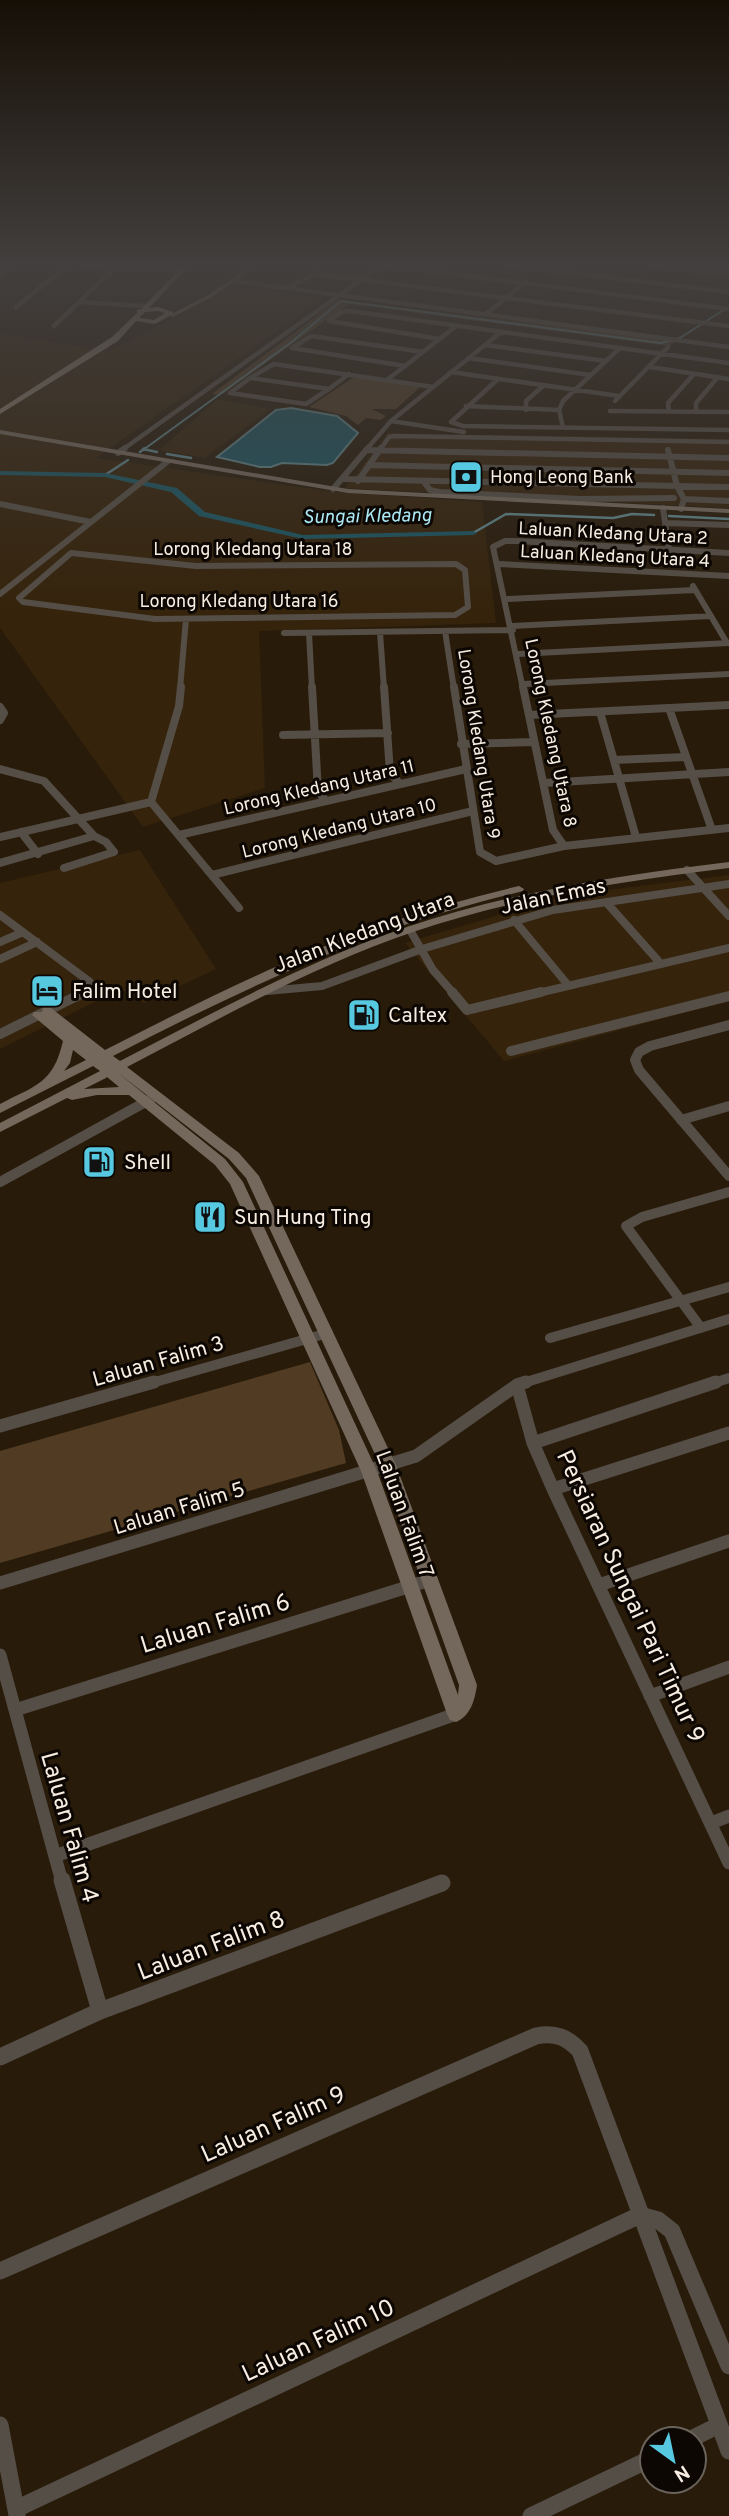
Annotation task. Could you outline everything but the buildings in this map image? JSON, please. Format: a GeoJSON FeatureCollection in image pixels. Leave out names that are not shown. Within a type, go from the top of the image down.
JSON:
{"type":"FeatureCollection","features":[{"type":"Feature","properties":{"kind":"main road"},"geometry":{"type":"LineString","coordinates":[[0,412],[49,379]]}},
{"type":"Feature","properties":{"kind":"main road"},"geometry":{"type":"LineString","coordinates":[[0,406],[32,390]]}},
{"type":"Feature","properties":{"kind":"street"},"geometry":{"type":"LineString","coordinates":[[118,453],[220,379]]}},
{"type":"Feature","properties":{"kind":"street"},"geometry":{"type":"LineString","coordinates":[[248,379],[230,391],[301,404],[342,379]]}},
{"type":"Feature","properties":{"kind":"street"},"geometry":{"type":"LineString","coordinates":[[260,379],[329,389]]}},
{"type":"Feature","properties":{"kind":"street"},"geometry":{"type":"LineString","coordinates":[[383,379],[433,387]]}},
{"type":"Feature","properties":{"kind":"street"},"geometry":{"type":"LineString","coordinates":[[333,489],[345,479],[391,421],[442,379]]}},
{"type":"Feature","properties":{"kind":"street"},"geometry":{"type":"LineString","coordinates":[[498,379],[451,421],[463,426],[563,427],[666,438],[729,436]]}},
{"type":"Feature","properties":{"kind":"street"},"geometry":{"type":"LineString","coordinates":[[501,379],[619,396]]}},
{"type":"Feature","properties":{"kind":"street"},"geometry":{"type":"LineString","coordinates":[[559,410],[585,379]]}},
{"type":"Feature","properties":{"kind":"street"},"geometry":{"type":"LineString","coordinates":[[614,431],[610,411],[619,396],[637,379]]}},
{"type":"Feature","properties":{"kind":"street"},"geometry":{"type":"LineString","coordinates":[[669,411],[668,403],[689,379]]}},
{"type":"Feature","properties":{"kind":"street"},"geometry":{"type":"LineString","coordinates":[[696,412],[696,403],[716,379]]}},
{"type":"Feature","properties":{"kind":"street"},"geometry":{"type":"LineString","coordinates":[[526,410],[526,401],[543,386]]}},
{"type":"Feature","properties":{"kind":"street"},"geometry":{"type":"LineString","coordinates":[[466,406],[559,410]]}},
{"type":"Feature","properties":{"kind":"street"},"geometry":{"type":"LineString","coordinates":[[559,410],[563,427]]}},
{"type":"Feature","properties":{"kind":"street"},"geometry":{"type":"LineString","coordinates":[[610,411],[729,412]]}},
{"type":"Feature","properties":{"kind":"street"},"geometry":{"type":"LineString","coordinates":[[391,421],[455,431],[549,436],[614,431],[729,430]]}},
{"type":"Feature","properties":{"kind":"street"},"geometry":{"type":"LineString","coordinates":[[0,432],[333,489],[729,511]]}},
{"type":"Feature","properties":{"kind":"street"},"geometry":{"type":"LineString","coordinates":[[549,436],[561,498]]}},
{"type":"Feature","properties":{"kind":"street"},"geometry":{"type":"LineString","coordinates":[[358,481],[389,437],[549,436],[729,442]]}},
{"type":"Feature","properties":{"kind":"street"},"geometry":{"type":"LineString","coordinates":[[440,482],[443,438]]}},
{"type":"Feature","properties":{"kind":"street"},"geometry":{"type":"LineString","coordinates":[[666,438],[677,486],[684,499],[681,509]]}},
{"type":"Feature","properties":{"kind":"street"},"geometry":{"type":"LineString","coordinates":[[367,450],[729,458]]}},
{"type":"Feature","properties":{"kind":"street"},"geometry":{"type":"LineString","coordinates":[[0,594],[167,462]]}},
{"type":"Feature","properties":{"kind":"street"},"geometry":{"type":"LineString","coordinates":[[369,465],[729,472]]}},
{"type":"Feature","properties":{"kind":"street"},"geometry":{"type":"LineString","coordinates":[[345,479],[729,487]]}},
{"type":"Feature","properties":{"kind":"street"},"geometry":{"type":"LineString","coordinates":[[424,482],[430,490],[439,492],[561,498],[674,498]]}},
{"type":"Feature","properties":{"kind":"street"},"geometry":{"type":"LineString","coordinates":[[677,486],[674,498],[681,509]]}},
{"type":"Feature","properties":{"kind":"street"},"geometry":{"type":"LineString","coordinates":[[684,499],[729,501]]}},
{"type":"Feature","properties":{"kind":"street"},"geometry":{"type":"LineString","coordinates":[[0,504],[90,522]]}},
{"type":"Feature","properties":{"kind":"street"},"geometry":{"type":"LineString","coordinates":[[663,508],[669,550]]}},
{"type":"Feature","properties":{"kind":"street"},"geometry":{"type":"LineString","coordinates":[[666,523],[729,525]]}},
{"type":"Feature","properties":{"kind":"street","name":"Laluan Kledang Utara 2"},"geometry":{"type":"LineString","coordinates":[[496,543],[517,541],[729,553]]}},
{"type":"Feature","properties":{"kind":"street","name":"Lorong Kledang Utara 8"},"geometry":{"type":"LineString","coordinates":[[496,543],[493,547],[518,654],[553,830],[564,846]]}},
{"type":"Feature","properties":{"kind":"street","name":"Lorong Kledang Utara 18"},"geometry":{"type":"LineString","coordinates":[[19,598],[71,554],[186,565],[448,563],[461,566],[465,570],[468,607],[462,613]]}},
{"type":"Feature","properties":{"kind":"street","name":"Laluan Kledang Utara 4"},"geometry":{"type":"LineString","coordinates":[[499,565],[729,576]]}},
{"type":"Feature","properties":{"kind":"street"},"geometry":{"type":"LineString","coordinates":[[518,654],[728,643],[686,574]]}},
{"type":"Feature","properties":{"kind":"street"},"geometry":{"type":"LineString","coordinates":[[506,599],[695,590]]}},
{"type":"Feature","properties":{"kind":"street","name":"Lorong Kledang Utara 16"},"geometry":{"type":"LineString","coordinates":[[19,598],[30,604],[186,619],[462,613]]}},
{"type":"Feature","properties":{"kind":"street"},"geometry":{"type":"LineString","coordinates":[[284,633],[445,631],[711,616]]}},
{"type":"Feature","properties":{"kind":"street"},"geometry":{"type":"LineString","coordinates":[[151,802],[179,706],[186,619]]}},
{"type":"Feature","properties":{"kind":"street","name":"Lorong Kledang Utara 9"},"geometry":{"type":"LineString","coordinates":[[445,631],[480,852],[486,858],[510,859],[564,846]]}},
{"type":"Feature","properties":{"kind":"street"},"geometry":{"type":"LineString","coordinates":[[380,632],[390,773],[400,784]]}},
{"type":"Feature","properties":{"kind":"street"},"geometry":{"type":"LineString","coordinates":[[309,633],[318,791],[326,801]]}},
{"type":"Feature","properties":{"kind":"street"},"geometry":{"type":"LineString","coordinates":[[524,684],[729,674]]}},
{"type":"Feature","properties":{"kind":"street"},"geometry":{"type":"LineString","coordinates":[[529,715],[729,705]]}},
{"type":"Feature","properties":{"kind":"street"},"geometry":{"type":"LineString","coordinates":[[0,707],[4,713],[0,720]]}},
{"type":"Feature","properties":{"kind":"street"},"geometry":{"type":"LineString","coordinates":[[669,708],[712,830]]}},
{"type":"Feature","properties":{"kind":"street"},"geometry":{"type":"LineString","coordinates":[[600,712],[636,837]]}},
{"type":"Feature","properties":{"kind":"street"},"geometry":{"type":"LineString","coordinates":[[283,735],[388,733]]}},
{"type":"Feature","properties":{"kind":"street"},"geometry":{"type":"LineString","coordinates":[[461,744],[534,742]]}},
{"type":"Feature","properties":{"kind":"street"},"geometry":{"type":"LineString","coordinates":[[614,760],[686,757]]}},
{"type":"Feature","properties":{"kind":"street"},"geometry":{"type":"LineString","coordinates":[[0,769],[44,781],[94,836],[106,842],[113,854],[64,868]]}},
{"type":"Feature","properties":{"kind":"street","name":"Lorong Kledang Utara 11"},"geometry":{"type":"LineString","coordinates":[[179,835],[466,769]]}},
{"type":"Feature","properties":{"kind":"street"},"geometry":{"type":"LineString","coordinates":[[544,783],[729,772]]}},
{"type":"Feature","properties":{"kind":"street"},"geometry":{"type":"LineString","coordinates":[[0,837],[151,802]]}},
{"type":"Feature","properties":{"kind":"street"},"geometry":{"type":"LineString","coordinates":[[151,802],[239,908]]}},
{"type":"Feature","properties":{"kind":"street","name":"Lorong Kledang Utara 10"},"geometry":{"type":"LineString","coordinates":[[212,875],[473,811]]}},
{"type":"Feature","properties":{"kind":"street"},"geometry":{"type":"LineString","coordinates":[[564,846],[729,828]]}},
{"type":"Feature","properties":{"kind":"street"},"geometry":{"type":"LineString","coordinates":[[21,832],[38,854]]}},
{"type":"Feature","properties":{"kind":"street"},"geometry":{"type":"LineString","coordinates":[[0,863],[94,836]]}},
{"type":"Feature","properties":{"kind":"street","name":"Jalan Kledang Utara"},"geometry":{"type":"LineString","coordinates":[[0,1109],[252,981],[401,920],[485,896],[570,878],[729,856]]}},
{"type":"Feature","properties":{"kind":"street","name":"Jalan Kledang Utara"},"geometry":{"type":"LineString","coordinates":[[0,1128],[267,991],[410,930],[493,905],[571,887],[729,865]]}},
{"type":"Feature","properties":{"kind":"street"},"geometry":{"type":"LineString","coordinates":[[687,870],[729,916]]}},
{"type":"Feature","properties":{"kind":"street","name":"Jalan Emas"},"geometry":{"type":"LineString","coordinates":[[267,991],[322,986],[422,949],[514,920],[606,902],[729,884]]}},
{"type":"Feature","properties":{"kind":"street"},"geometry":{"type":"LineString","coordinates":[[606,902],[661,964]]}},
{"type":"Feature","properties":{"kind":"street"},"geometry":{"type":"LineString","coordinates":[[0,915],[86,978],[89,988],[0,1034]]}},
{"type":"Feature","properties":{"kind":"street"},"geometry":{"type":"LineString","coordinates":[[514,920],[568,985]]}},
{"type":"Feature","properties":{"kind":"street"},"geometry":{"type":"LineString","coordinates":[[410,930],[433,970],[467,1010],[729,948]]}},
{"type":"Feature","properties":{"kind":"street"},"geometry":{"type":"LineString","coordinates":[[0,942],[23,932]]}},
{"type":"Feature","properties":{"kind":"street"},"geometry":{"type":"LineString","coordinates":[[0,959],[37,942]]}},
{"type":"Feature","properties":{"kind":"street"},"geometry":{"type":"LineString","coordinates":[[511,1051],[729,996]]}},
{"type":"Feature","properties":{"kind":"street","name":"Laluan Falim 7"},"geometry":{"type":"LineString","coordinates":[[42,1013],[150,1099],[220,1161],[236,1182],[369,1471],[456,1714]]}},
{"type":"Feature","properties":{"kind":"street"},"geometry":{"type":"LineString","coordinates":[[729,1025],[650,1046],[639,1052],[635,1060],[639,1070],[729,1176]]}},
{"type":"Feature","properties":{"kind":"street"},"geometry":{"type":"LineString","coordinates":[[47,1085],[64,1063],[74,1039],[109,1043],[137,1039]]}},
{"type":"Feature","properties":{"kind":"street"},"geometry":{"type":"LineString","coordinates":[[57,1099],[97,1091],[135,1088],[141,1066],[159,1046]]}},
{"type":"Feature","properties":{"kind":"street"},"geometry":{"type":"LineString","coordinates":[[0,1182],[150,1099],[234,1156],[251,1176],[328,1333],[388,1465],[468,1685],[466,1700],[456,1714],[55,1856]]}},
{"type":"Feature","properties":{"kind":"street"},"geometry":{"type":"LineString","coordinates":[[681,1120],[729,1106]]}},
{"type":"Feature","properties":{"kind":"street"},"geometry":{"type":"LineString","coordinates":[[701,1328],[626,1226],[642,1217],[729,1192]]}},
{"type":"Feature","properties":{"kind":"street"},"geometry":{"type":"LineString","coordinates":[[550,1338],[729,1287]]}},
{"type":"Feature","properties":{"kind":"street","name":"Laluan Falim 5"},"geometry":{"type":"LineString","coordinates":[[0,1583],[415,1456],[517,1385],[729,1319]]}},
{"type":"Feature","properties":{"kind":"street","name":"Laluan Falim 3"},"geometry":{"type":"LineString","coordinates":[[0,1426],[328,1333]]}},
{"type":"Feature","properties":{"kind":"street"},"geometry":{"type":"LineString","coordinates":[[533,1443],[729,1378]]}},
{"type":"Feature","properties":{"kind":"street","name":"Persiaran Sungai Pari Timur 9"},"geometry":{"type":"LineString","coordinates":[[517,1385],[533,1443],[553,1489],[729,1863]]}},
{"type":"Feature","properties":{"kind":"street"},"geometry":{"type":"LineString","coordinates":[[553,1489],[729,1433]]}},
{"type":"Feature","properties":{"kind":"street"},"geometry":{"type":"LineString","coordinates":[[598,1585],[729,1541]]}},
{"type":"Feature","properties":{"kind":"street","name":"Laluan Falim 6"},"geometry":{"type":"LineString","coordinates":[[15,1710],[430,1580]]}},
{"type":"Feature","properties":{"kind":"street","name":"Laluan Falim 4"},"geometry":{"type":"LineString","coordinates":[[0,1655],[100,2011]]}},
{"type":"Feature","properties":{"kind":"street"},"geometry":{"type":"LineString","coordinates":[[650,1696],[729,1667]]}},
{"type":"Feature","properties":{"kind":"street"},"geometry":{"type":"LineString","coordinates":[[711,1823],[729,1816]]}},
{"type":"Feature","properties":{"kind":"street","name":"Laluan Falim 8"},"geometry":{"type":"LineString","coordinates":[[0,2057],[100,2011],[442,1883]]}},
{"type":"Feature","properties":{"kind":"street","name":"Laluan Falim 9"},"geometry":{"type":"LineString","coordinates":[[0,2271],[536,2036],[552,2032],[568,2038],[580,2051],[640,2216]]}},
{"type":"Feature","properties":{"kind":"street"},"geometry":{"type":"LineString","coordinates":[[640,2216],[658,2220],[676,2238],[729,2366]]}},
{"type":"Feature","properties":{"kind":"street"},"geometry":{"type":"LineString","coordinates":[[640,2216],[729,2451]]}},
{"type":"Feature","properties":{"kind":"street","name":"Laluan Falim 10"},"geometry":{"type":"LineString","coordinates":[[17,2513],[640,2216]]}},
{"type":"Feature","properties":{"kind":"street"},"geometry":{"type":"LineString","coordinates":[[0,2425],[17,2513]]}},
{"type":"Feature","properties":{"kind":"street"},"geometry":{"type":"LineString","coordinates":[[708,2430],[719,2425]]}},
{"type":"Feature","properties":{"kind":"street"},"geometry":{"type":"LineString","coordinates":[[531,2516],[638,2465]]}},
{"type":"Feature","properties":{"kind":"shaded area"},"geometry":{"type":"Polygon","coordinates":[[[0,379],[208,379],[96,458],[334,492],[482,502],[496,623],[259,631],[265,788],[143,827],[0,628],[0,379]]]}},
{"type":"Feature","properties":{"kind":"shaded area"},"geometry":{"type":"Polygon","coordinates":[[[232,379],[243,379],[221,395],[212,394],[232,379]]]}},
{"type":"Feature","properties":{"kind":"shaded area"},"geometry":{"type":"Polygon","coordinates":[[[350,379],[371,379],[419,388],[396,409],[372,409],[386,416],[381,420],[366,418],[358,425],[346,416],[309,407],[350,379]]]}},
{"type":"Feature","properties":{"kind":"shaded area"},"geometry":{"type":"Polygon","coordinates":[[[218,399],[270,409],[205,458],[159,450],[218,399]]]}},
{"type":"Feature","properties":{"kind":"shaded area"},"geometry":{"type":"Polygon","coordinates":[[[388,433],[729,439],[729,508],[345,488],[388,433]]]}},
{"type":"Feature","properties":{"kind":"shaded area"},"geometry":{"type":"Polygon","coordinates":[[[140,850],[216,969],[144,1003],[121,989],[0,1049],[0,883],[140,850]]]}},
{"type":"Feature","properties":{"kind":"shaded area"},"geometry":{"type":"Polygon","coordinates":[[[729,875],[729,1001],[504,1061],[405,943],[566,895],[729,875]]]}},
{"type":"Feature","properties":{"kind":"shaded area"},"geometry":{"type":"Polygon","coordinates":[[[310,1362],[339,1430],[346,1463],[0,1563],[0,1451],[310,1362]]]}},
{"type":"Feature","properties":{"kind":"water"},"geometry":{"type":"Polygon","coordinates":[[[291,408],[337,416],[358,433],[333,463],[327,465],[282,463],[260,467],[217,457],[276,410],[291,408]]]}},
{"type":"Feature","properties":{"kind":"waterway","name":"Sungai Kledang"},"geometry":{"type":"LineString","coordinates":[[144,449],[240,379]]}},
{"type":"Feature","properties":{"kind":"waterway","name":"Sungai Kledang"},"geometry":{"type":"LineString","coordinates":[[140,452],[144,449]]}},
{"type":"Feature","properties":{"kind":"waterway"},"geometry":{"type":"LineString","coordinates":[[144,449],[157,452]]}},
{"type":"Feature","properties":{"kind":"waterway"},"geometry":{"type":"LineString","coordinates":[[167,454],[191,458]]}},
{"type":"Feature","properties":{"kind":"waterway","name":"Sungai Kledang"},"geometry":{"type":"LineString","coordinates":[[105,475],[128,460]]}},
{"type":"Feature","properties":{"kind":"waterway","name":"Sungai Kledang"},"geometry":{"type":"LineString","coordinates":[[0,473],[105,475],[174,490],[202,514],[303,537],[473,533]]}},
{"type":"Feature","properties":{"kind":"waterway"},"geometry":{"type":"LineString","coordinates":[[473,533],[506,514],[613,518],[632,514],[654,515]]}},
{"type":"Feature","properties":{"kind":"waterway"},"geometry":{"type":"LineString","coordinates":[[669,516],[729,519]]}},
{"type":"Feature","properties":{"kind":"place","name":"Hong Leong Bank"},"geometry":{"type":"Point","coordinates":[466,477]}},
{"type":"Feature","properties":{"kind":"place","name":"Falim Hotel"},"geometry":{"type":"Point","coordinates":[47,991]}},
{"type":"Feature","properties":{"kind":"place","name":"Caltex"},"geometry":{"type":"Point","coordinates":[364,1015]}},
{"type":"Feature","properties":{"kind":"place","name":"Shell"},"geometry":{"type":"Point","coordinates":[99,1162]}},
{"type":"Feature","properties":{"kind":"place","name":"Sun Hung Ting"},"geometry":{"type":"Point","coordinates":[210,1217]}}]}
